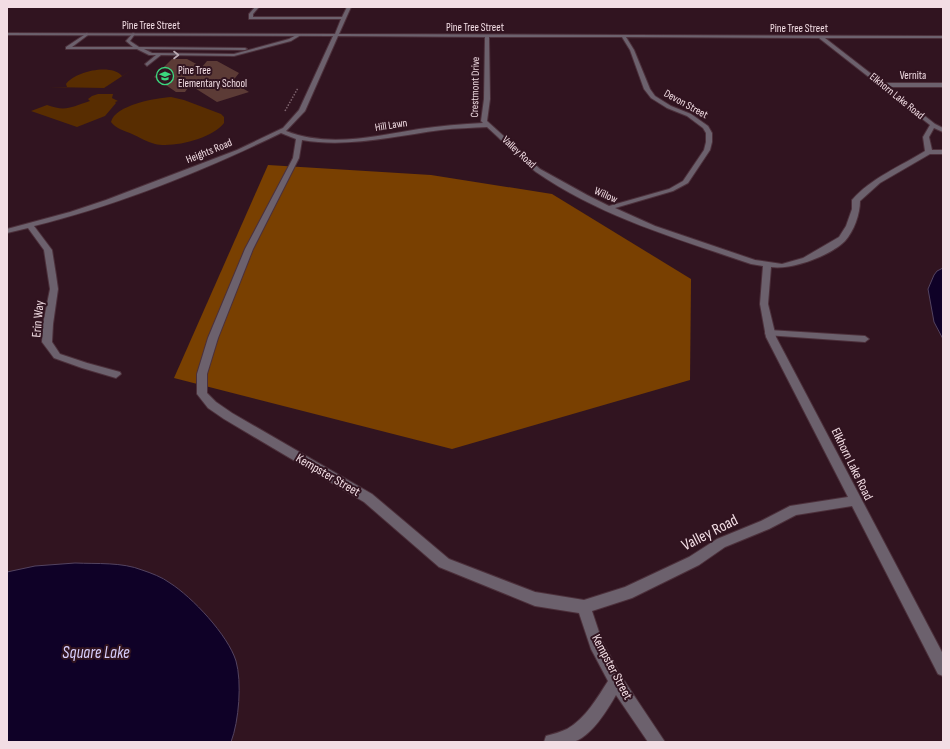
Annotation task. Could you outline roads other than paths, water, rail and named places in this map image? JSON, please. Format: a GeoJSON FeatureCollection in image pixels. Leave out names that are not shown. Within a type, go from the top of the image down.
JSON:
{"type":"FeatureCollection","features":[{"type":"Feature","properties":{"kind":"street"},"geometry":{"type":"LineString","coordinates":[[257,7],[251,18],[344,18]]}},
{"type":"Feature","properties":{"kind":"street","name":"Heights Road"},"geometry":{"type":"LineString","coordinates":[[7,231],[73,214],[109,202],[239,150],[280,131],[296,120],[302,111],[349,7]]}},
{"type":"Feature","properties":{"kind":"street","name":"Pine Tree Street"},"geometry":{"type":"LineString","coordinates":[[7,34],[943,37]]}},
{"type":"Feature","properties":{"kind":"street","name":"Crestmont Drive"},"geometry":{"type":"LineString","coordinates":[[488,36],[486,51],[487,99],[484,121],[497,132]]}},
{"type":"Feature","properties":{"kind":"street","name":"Devon Street"},"geometry":{"type":"LineString","coordinates":[[609,208],[671,190],[686,182],[706,150],[709,142],[709,133],[706,127],[689,115],[669,107],[653,97],[647,90],[632,50],[623,36]]}},
{"type":"Feature","properties":{"kind":"street","name":"Elkhorn Lake Road"},"geometry":{"type":"LineString","coordinates":[[821,37],[933,125],[926,131],[925,139],[929,152]]}},
{"type":"Feature","properties":{"kind":"street","name":"Vernita"},"geometry":{"type":"LineString","coordinates":[[883,85],[943,85]]}},
{"type":"Feature","properties":{"kind":"street","name":"Hill Lawn"},"geometry":{"type":"LineString","coordinates":[[299,138],[335,141],[353,140],[442,128],[487,124]]}},
{"type":"Feature","properties":{"kind":"street"},"geometry":{"type":"LineString","coordinates":[[933,125],[943,130]]}},
{"type":"Feature","properties":{"kind":"street"},"geometry":{"type":"LineString","coordinates":[[280,131],[289,136],[299,138]]}},
{"type":"Feature","properties":{"kind":"street","name":"Valley Road"},"geometry":{"type":"LineString","coordinates":[[497,132],[541,172]]}},
{"type":"Feature","properties":{"kind":"street","name":"Kempster Street"},"geometry":{"type":"LineString","coordinates":[[299,138],[296,158],[249,249],[214,338],[202,374],[202,394],[212,405],[228,416],[368,498],[444,563],[535,599],[584,607],[596,644],[616,681],[657,742]]}},
{"type":"Feature","properties":{"kind":"street"},"geometry":{"type":"LineString","coordinates":[[766,264],[782,266],[806,260],[828,250],[842,239],[856,209],[856,200],[864,192],[903,166],[929,152],[943,152]]}},
{"type":"Feature","properties":{"kind":"street","name":"Willow"},"geometry":{"type":"LineString","coordinates":[[541,172],[584,197],[666,232],[754,262],[766,264]]}},
{"type":"Feature","properties":{"kind":"street","name":"Erin Way"},"geometry":{"type":"LineString","coordinates":[[30,226],[48,250],[52,275],[54,289],[47,342],[57,356],[85,366],[116,374]]}},
{"type":"Feature","properties":{"kind":"street","name":"Elkhorn Lake Road"},"geometry":{"type":"LineString","coordinates":[[766,264],[764,304],[769,334],[782,363],[822,435],[943,670]]}},
{"type":"Feature","properties":{"kind":"street","name":"Valley Road"},"geometry":{"type":"LineString","coordinates":[[584,607],[627,593],[694,561],[721,543],[765,525],[794,510],[855,501]]}},
{"type":"Feature","properties":{"kind":"street"},"geometry":{"type":"LineString","coordinates":[[552,742],[564,739],[586,726],[616,681]]}},
{"type":"Feature","properties":{"kind":"lane"},"geometry":{"type":"LineString","coordinates":[[87,34],[68,48],[257,49]]}},
{"type":"Feature","properties":{"kind":"lane"},"geometry":{"type":"LineString","coordinates":[[133,34],[128,41],[151,54],[234,55],[290,40],[299,35]]}},
{"type":"Feature","properties":{"kind":"lane"},"geometry":{"type":"LineString","coordinates":[[147,65],[160,54]]}},
{"type":"Feature","properties":{"kind":"lane"},"geometry":{"type":"LineString","coordinates":[[769,334],[865,339]]}},
{"type":"Feature","properties":{"kind":"water"},"geometry":{"type":"Polygon","coordinates":[[[943,268],[943,339],[934,322],[928,289],[934,275],[937,271],[943,268]]]}},
{"type":"Feature","properties":{"kind":"water","name":"Square Lake"},"geometry":{"type":"Polygon","coordinates":[[[75,563],[109,564],[134,567],[153,574],[179,589],[208,618],[232,651],[238,670],[238,713],[231,742],[7,742],[7,572],[35,566],[75,563]]]}},
{"type":"Feature","properties":{"kind":"place","name":"Pine Tree Elementary School"},"geometry":{"type":"Point","coordinates":[165,76]}}]}
